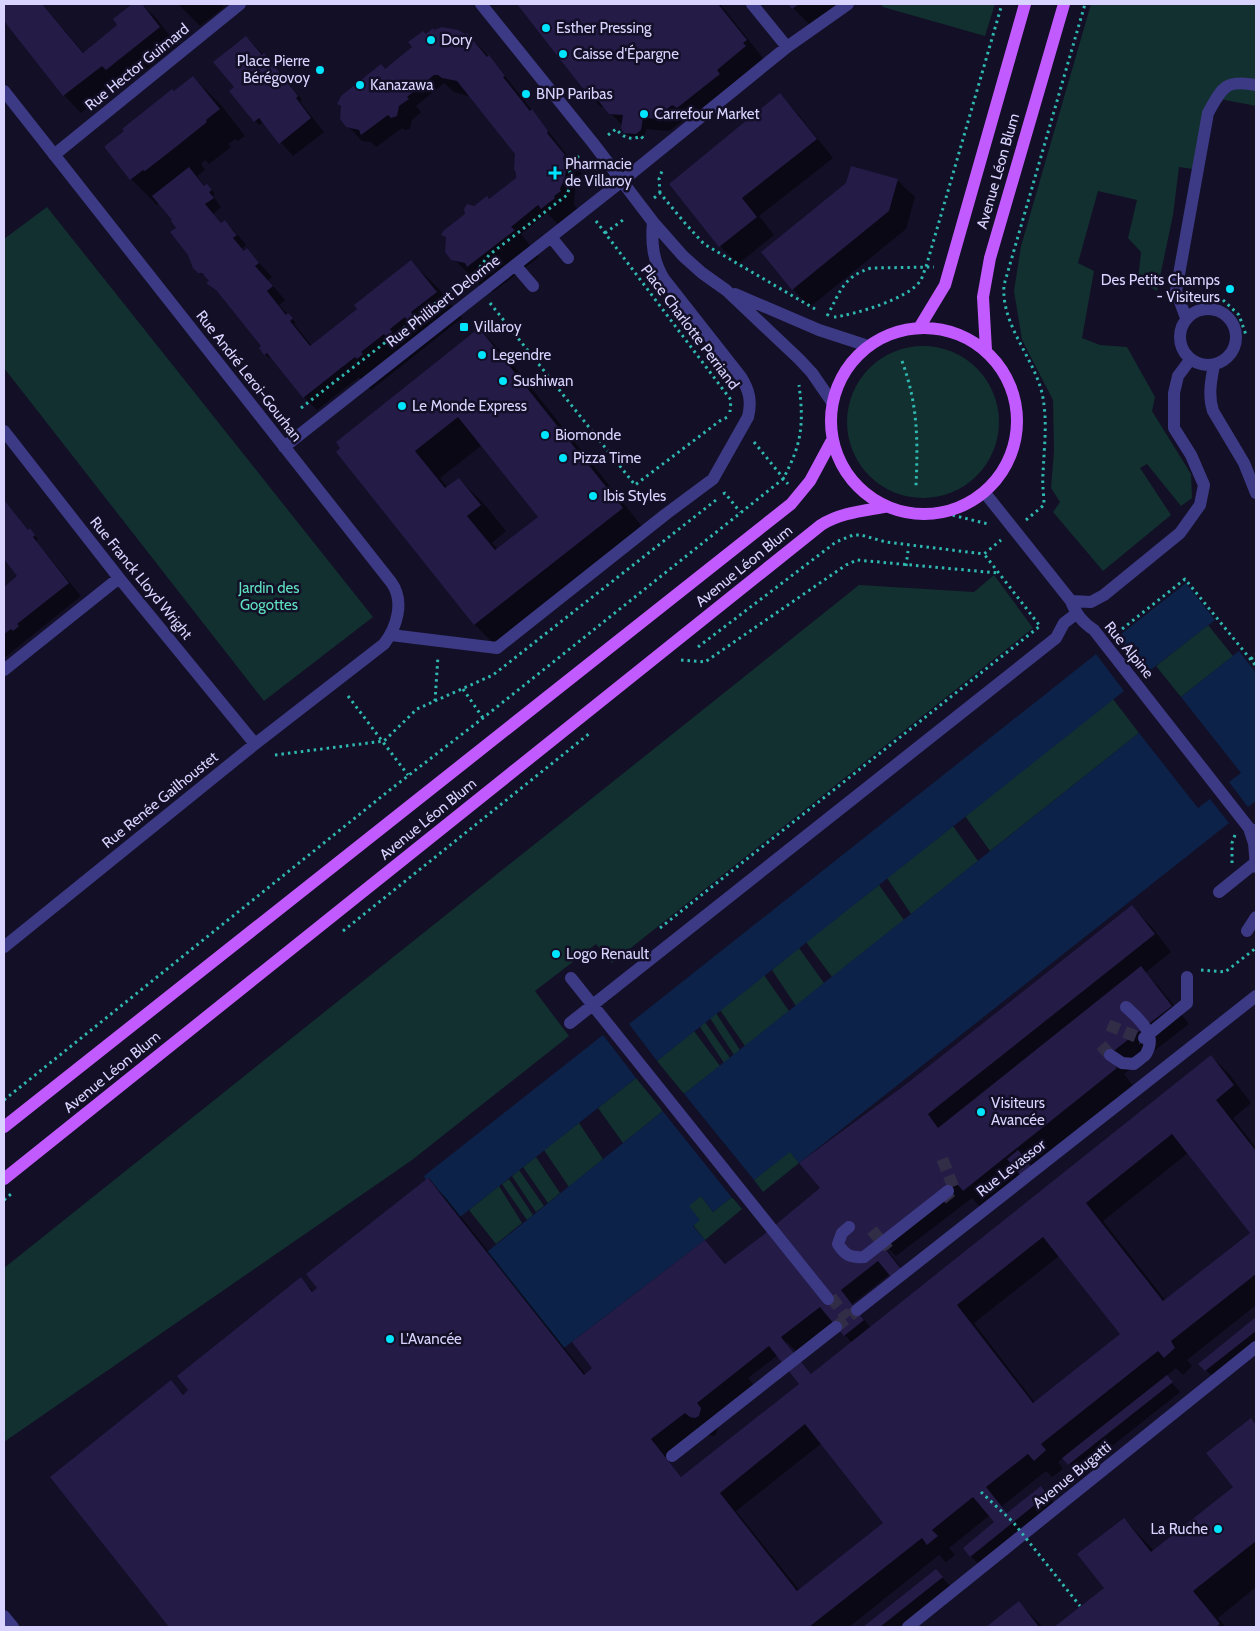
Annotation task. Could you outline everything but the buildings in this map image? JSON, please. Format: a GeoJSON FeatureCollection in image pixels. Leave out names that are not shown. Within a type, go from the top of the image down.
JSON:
{"type":"FeatureCollection","features":[{"type":"Feature","properties":{"kind":"main road","name":"Avenue Léon Blum"},"geometry":{"type":"LineString","coordinates":[[919,328],[945,285],[1025,4]]}},
{"type":"Feature","properties":{"kind":"main road","name":"Avenue Léon Blum"},"geometry":{"type":"LineString","coordinates":[[986,350],[983,297],[990,258],[1064,4]]}},
{"type":"Feature","properties":{"kind":"main road"},"geometry":{"type":"LineString","coordinates":[[919,328],[943,330],[966,337],[986,350],[1003,370],[1014,395],[1018,422],[1014,448],[1003,473],[985,493],[959,508],[929,515],[899,512],[884,507],[856,485],[843,469],[831,442],[832,402],[840,381],[852,362],[868,346],[892,334],[919,328]]}},
{"type":"Feature","properties":{"kind":"main road","name":"Avenue Léon Blum"},"geometry":{"type":"LineString","coordinates":[[4,1127],[791,504],[810,481],[831,442]]}},
{"type":"Feature","properties":{"kind":"main road","name":"Avenue Léon Blum"},"geometry":{"type":"LineString","coordinates":[[4,1179],[822,525],[830,519],[843,514],[884,507]]}},
{"type":"Feature","properties":{"kind":"street","name":"Rue Hector Guimard"},"geometry":{"type":"LineString","coordinates":[[54,155],[240,4]]}},
{"type":"Feature","properties":{"kind":"street"},"geometry":{"type":"LineString","coordinates":[[481,4],[653,222],[683,256],[702,273],[726,290],[812,373],[832,402]]}},
{"type":"Feature","properties":{"kind":"street"},"geometry":{"type":"LineString","coordinates":[[752,4],[787,47]]}},
{"type":"Feature","properties":{"kind":"street","name":"Rue Philibert Delorme"},"geometry":{"type":"LineString","coordinates":[[284,447],[622,181],[787,47],[848,4]]}},
{"type":"Feature","properties":{"kind":"street"},"geometry":{"type":"LineString","coordinates":[[1186,318],[1176,291],[1208,113],[1221,89],[1238,82],[1256,85]]}},
{"type":"Feature","properties":{"kind":"street","name":"Rue André Leroi-Gourhan"},"geometry":{"type":"LineString","coordinates":[[4,91],[396,589],[398,610],[391,635],[384,644],[338,680]]}},
{"type":"Feature","properties":{"kind":"street"},"geometry":{"type":"LineString","coordinates":[[391,635],[497,648],[713,479],[748,416],[750,397],[741,377],[658,270],[652,240],[653,222]]}},
{"type":"Feature","properties":{"kind":"street"},"geometry":{"type":"LineString","coordinates":[[551,237],[568,258]]}},
{"type":"Feature","properties":{"kind":"street"},"geometry":{"type":"LineString","coordinates":[[515,265],[532,286]]}},
{"type":"Feature","properties":{"kind":"street"},"geometry":{"type":"LineString","coordinates":[[726,290],[818,330],[868,346]]}},
{"type":"Feature","properties":{"kind":"street"},"geometry":{"type":"LineString","coordinates":[[1207,309],[1215,309],[1224,313],[1231,320],[1236,331],[1234,350],[1228,358],[1214,365],[1204,366],[1190,360],[1180,343],[1182,324],[1186,318],[1194,312],[1207,309]]}},
{"type":"Feature","properties":{"kind":"street"},"geometry":{"type":"LineString","coordinates":[[1071,601],[1091,602],[1104,595],[1180,533],[1200,505],[1204,485],[1191,455],[1174,428],[1174,393],[1178,376],[1190,360]]}},
{"type":"Feature","properties":{"kind":"street"},"geometry":{"type":"LineString","coordinates":[[1214,365],[1211,384],[1213,411],[1244,463],[1256,493]]}},
{"type":"Feature","properties":{"kind":"street","name":"Rue Franck Lloyd Wright"},"geometry":{"type":"LineString","coordinates":[[4,431],[119,578],[255,744]]}},
{"type":"Feature","properties":{"kind":"street","name":"Rue Alpine"},"geometry":{"type":"LineString","coordinates":[[985,493],[1071,601],[1076,614],[1094,630],[1248,830]]}},
{"type":"Feature","properties":{"kind":"street"},"geometry":{"type":"LineString","coordinates":[[4,670],[119,578]]}},
{"type":"Feature","properties":{"kind":"street"},"geometry":{"type":"LineString","coordinates":[[570,1023],[1056,638],[1064,624],[1076,614]]}},
{"type":"Feature","properties":{"kind":"street","name":"Rue Renée Gailhoustet"},"geometry":{"type":"LineString","coordinates":[[4,946],[255,744],[338,680]]}},
{"type":"Feature","properties":{"kind":"street"},"geometry":{"type":"LineString","coordinates":[[1219,892],[1256,865],[1254,843],[1248,830]]}},
{"type":"Feature","properties":{"kind":"street"},"geometry":{"type":"LineString","coordinates":[[1253,931],[1256,917]]}},
{"type":"Feature","properties":{"kind":"street"},"geometry":{"type":"LineString","coordinates":[[1142,1039],[1187,1003],[1191,973]]}},
{"type":"Feature","properties":{"kind":"street"},"geometry":{"type":"LineString","coordinates":[[571,978],[828,1298]]}},
{"type":"Feature","properties":{"kind":"street","name":"Rue Levassor"},"geometry":{"type":"LineString","coordinates":[[857,1310],[1256,996]]}},
{"type":"Feature","properties":{"kind":"street"},"geometry":{"type":"LineString","coordinates":[[1110,1056],[1122,1063],[1134,1064],[1146,1054],[1150,1042],[1149,1031],[1126,1007]]}},
{"type":"Feature","properties":{"kind":"street"},"geometry":{"type":"LineString","coordinates":[[849,1227],[842,1234],[838,1244],[843,1253],[852,1258],[864,1257],[948,1191]]}},
{"type":"Feature","properties":{"kind":"street"},"geometry":{"type":"LineString","coordinates":[[672,1456],[836,1327]]}},
{"type":"Feature","properties":{"kind":"street","name":"Avenue Bugatti"},"geometry":{"type":"LineString","coordinates":[[908,1627],[1256,1347]]}},
{"type":"Feature","properties":{"kind":"street"},"geometry":{"type":"LineString","coordinates":[[4,1616],[13,1627]]}},
{"type":"Feature","properties":{"kind":"path"},"geometry":{"type":"LineString","coordinates":[[666,168],[659,176],[658,185],[660,193],[704,244],[826,316],[848,315],[910,292],[920,282],[926,267],[1002,4]]}},
{"type":"Feature","properties":{"kind":"path"},"geometry":{"type":"LineString","coordinates":[[1044,505],[1042,476],[1045,443],[1042,393],[1034,371],[1012,326],[1004,293],[1004,285],[1086,4]]}},
{"type":"Feature","properties":{"kind":"path"},"geometry":{"type":"LineString","coordinates":[[608,135],[616,129],[626,138],[641,136],[649,146]]}},
{"type":"Feature","properties":{"kind":"path"},"geometry":{"type":"LineString","coordinates":[[300,408],[477,271],[489,255],[566,194],[570,183],[569,164],[580,155]]}},
{"type":"Feature","properties":{"kind":"path"},"geometry":{"type":"LineString","coordinates":[[652,200],[660,193]]}},
{"type":"Feature","properties":{"kind":"path","name":"Place Charlotte Perriand"},"geometry":{"type":"LineString","coordinates":[[489,302],[635,485],[721,420],[730,416],[732,400],[594,219],[588,223]]}},
{"type":"Feature","properties":{"kind":"path"},"geometry":{"type":"LineString","coordinates":[[605,233],[624,220]]}},
{"type":"Feature","properties":{"kind":"path"},"geometry":{"type":"LineString","coordinates":[[826,316],[842,287],[862,271],[871,268],[926,267]]}},
{"type":"Feature","properties":{"kind":"path"},"geometry":{"type":"LineString","coordinates":[[1223,300],[1239,315],[1246,336]]}},
{"type":"Feature","properties":{"kind":"path"},"geometry":{"type":"LineString","coordinates":[[902,361],[914,400],[917,423],[916,486]]}},
{"type":"Feature","properties":{"kind":"path"},"geometry":{"type":"LineString","coordinates":[[4,1100],[408,775],[483,718],[740,512],[784,479],[794,459],[802,430],[801,399],[797,379]]}},
{"type":"Feature","properties":{"kind":"path"},"geometry":{"type":"LineString","coordinates":[[754,442],[784,479]]}},
{"type":"Feature","properties":{"kind":"path"},"geometry":{"type":"LineString","coordinates":[[275,755],[384,741],[417,709],[493,675],[725,493],[740,512]]}},
{"type":"Feature","properties":{"kind":"path"},"geometry":{"type":"LineString","coordinates":[[940,512],[1014,530]]}},
{"type":"Feature","properties":{"kind":"path"},"geometry":{"type":"LineString","coordinates":[[653,934],[1040,626],[984,554],[886,542],[861,535],[853,535],[836,542]]}},
{"type":"Feature","properties":{"kind":"path"},"geometry":{"type":"LineString","coordinates":[[906,566],[908,551]]}},
{"type":"Feature","properties":{"kind":"path"},"geometry":{"type":"LineString","coordinates":[[681,660],[705,662],[846,565],[857,560],[998,573]]}},
{"type":"Feature","properties":{"kind":"path"},"geometry":{"type":"LineString","coordinates":[[1110,638],[1185,579],[1256,666]]}},
{"type":"Feature","properties":{"kind":"path"},"geometry":{"type":"LineString","coordinates":[[1251,659],[1256,654]]}},
{"type":"Feature","properties":{"kind":"path"},"geometry":{"type":"LineString","coordinates":[[435,701],[438,656]]}},
{"type":"Feature","properties":{"kind":"path"},"geometry":{"type":"LineString","coordinates":[[462,689],[483,718]]}},
{"type":"Feature","properties":{"kind":"path"},"geometry":{"type":"LineString","coordinates":[[348,696],[408,775]]}},
{"type":"Feature","properties":{"kind":"path"},"geometry":{"type":"LineString","coordinates":[[1234,869],[1231,850],[1234,836],[1248,830]]}},
{"type":"Feature","properties":{"kind":"path"},"geometry":{"type":"LineString","coordinates":[[1191,973],[1225,972],[1256,948]]}},
{"type":"Feature","properties":{"kind":"path"},"geometry":{"type":"LineString","coordinates":[[981,1492],[1013,1522],[1080,1606]]}},
{"type":"Feature","properties":{"kind":"green space"},"geometry":{"type":"Polygon","coordinates":[[[881,4],[995,4],[985,36],[883,7],[881,4]]]}},
{"type":"Feature","properties":{"kind":"green space"},"geometry":{"type":"Polygon","coordinates":[[[1091,4],[1256,4],[1256,106],[1215,98],[1199,170],[1179,167],[1173,215],[1157,291],[1138,280],[1141,252],[1128,238],[1137,200],[1098,191],[1078,263],[1094,271],[1082,338],[1100,345],[1127,347],[1155,397],[1152,411],[1191,474],[1192,498],[1181,506],[1147,464],[1140,468],[1171,515],[1103,571],[1053,512],[1060,502],[1051,488],[1054,451],[1053,400],[1022,340],[1014,291],[1021,246],[1091,4]]]}},
{"type":"Feature","properties":{"kind":"green space","name":"Jardin des Gogottes"},"geometry":{"type":"Polygon","coordinates":[[[47,207],[373,617],[264,701],[4,368],[4,239],[47,207]]]}},
{"type":"Feature","properties":{"kind":"green space"},"geometry":{"type":"Polygon","coordinates":[[[923,346],[952,352],[965,359],[976,369],[986,380],[993,393],[999,422],[993,451],[986,464],[976,475],[965,485],[952,492],[923,498],[894,492],[881,485],[870,475],[860,464],[853,451],[847,422],[853,393],[860,380],[870,369],[881,359],[894,352],[923,346]]]}},
{"type":"Feature","properties":{"kind":"green space"},"geometry":{"type":"Polygon","coordinates":[[[994,575],[1033,628],[612,963],[596,944],[535,991],[569,1036],[412,1160],[4,1442],[4,1268],[859,585],[974,592],[994,575]]]}},
{"type":"Feature","properties":{"kind":"green space"},"geometry":{"type":"Polygon","coordinates":[[[1208,625],[1233,656],[1181,697],[1156,666],[1208,625]]]}},
{"type":"Feature","properties":{"kind":"green space"},"geometry":{"type":"Polygon","coordinates":[[[1113,699],[1139,733],[990,851],[965,816],[1113,699]]]}},
{"type":"Feature","properties":{"kind":"green space"},"geometry":{"type":"Polygon","coordinates":[[[953,826],[978,861],[911,914],[887,878],[953,826]]]}},
{"type":"Feature","properties":{"kind":"green space"},"geometry":{"type":"Polygon","coordinates":[[[879,885],[904,920],[832,977],[806,942],[879,885]]]}},
{"type":"Feature","properties":{"kind":"green space"},"geometry":{"type":"Polygon","coordinates":[[[799,948],[824,983],[796,1006],[772,970],[799,948]]]}},
{"type":"Feature","properties":{"kind":"green space"},"geometry":{"type":"Polygon","coordinates":[[[764,975],[789,1011],[745,1046],[720,1010],[764,975]]]}},
{"type":"Feature","properties":{"kind":"green space"},"geometry":{"type":"Polygon","coordinates":[[[716,1013],[740,1050],[734,1055],[710,1018],[716,1013]]]}},
{"type":"Feature","properties":{"kind":"green space"},"geometry":{"type":"Polygon","coordinates":[[[705,1022],[730,1058],[724,1063],[700,1027],[705,1022]]]}},
{"type":"Feature","properties":{"kind":"green space"},"geometry":{"type":"Polygon","coordinates":[[[694,1031],[720,1066],[684,1094],[657,1061],[694,1031]]]}},
{"type":"Feature","properties":{"kind":"green space"},"geometry":{"type":"Polygon","coordinates":[[[636,1078],[663,1111],[623,1143],[598,1108],[636,1078]]]}},
{"type":"Feature","properties":{"kind":"green space"},"geometry":{"type":"Polygon","coordinates":[[[579,1123],[603,1159],[569,1187],[544,1150],[579,1123]]]}},
{"type":"Feature","properties":{"kind":"green space"},"geometry":{"type":"Polygon","coordinates":[[[790,1151],[799,1163],[763,1192],[754,1180],[790,1151]]]}},
{"type":"Feature","properties":{"kind":"green space"},"geometry":{"type":"Polygon","coordinates":[[[536,1157],[560,1193],[548,1203],[523,1167],[536,1157]]]}},
{"type":"Feature","properties":{"kind":"green space"},"geometry":{"type":"Polygon","coordinates":[[[519,1170],[544,1206],[536,1212],[512,1176],[519,1170]]]}},
{"type":"Feature","properties":{"kind":"green space"},"geometry":{"type":"Polygon","coordinates":[[[509,1179],[533,1215],[527,1220],[502,1184],[509,1179]]]}},
{"type":"Feature","properties":{"kind":"green space"},"geometry":{"type":"Polygon","coordinates":[[[499,1186],[522,1223],[496,1244],[469,1210],[499,1186]]]}},
{"type":"Feature","properties":{"kind":"green space"},"geometry":{"type":"Polygon","coordinates":[[[701,1196],[713,1212],[732,1197],[742,1209],[705,1240],[693,1225],[688,1206],[701,1196]]]}},
{"type":"Feature","properties":{"kind":"water"},"geometry":{"type":"Polygon","coordinates":[[[1186,583],[1215,620],[1144,675],[1116,638],[1186,583]]]}},
{"type":"Feature","properties":{"kind":"water"},"geometry":{"type":"Polygon","coordinates":[[[1239,651],[1256,673],[1256,801],[1248,807],[1229,782],[1241,773],[1181,697],[1239,651]]]}},
{"type":"Feature","properties":{"kind":"water"},"geometry":{"type":"Polygon","coordinates":[[[1096,654],[1124,691],[657,1061],[629,1024],[1096,654]]]}},
{"type":"Feature","properties":{"kind":"water"},"geometry":{"type":"Polygon","coordinates":[[[1139,733],[1198,808],[1210,799],[1229,823],[799,1163],[790,1152],[754,1180],[684,1094],[1139,733]]]}},
{"type":"Feature","properties":{"kind":"water"},"geometry":{"type":"Polygon","coordinates":[[[603,1035],[636,1078],[460,1217],[429,1178],[426,1180],[424,1176],[603,1035]]]}},
{"type":"Feature","properties":{"kind":"water"},"geometry":{"type":"Polygon","coordinates":[[[663,1111],[732,1197],[713,1212],[701,1196],[689,1206],[700,1220],[693,1226],[705,1240],[564,1348],[487,1252],[663,1111]]]}},
{"type":"Feature","properties":{"kind":"pier"},"geometry":{"type":"Polygon","coordinates":[[[683,1092],[755,1182],[752,1182],[682,1096],[683,1092]]]}},
{"type":"Feature","properties":{"kind":"pier"},"geometry":{"type":"Polygon","coordinates":[[[661,1109],[665,1110],[734,1195],[733,1199],[661,1109]]]}},
{"type":"Feature","properties":{"kind":"tunnel"},"geometry":{"type":"LineString","coordinates":[[1108,1025],[1142,1039]]}},
{"type":"Feature","properties":{"kind":"tunnel"},"geometry":{"type":"LineString","coordinates":[[1101,1045],[1110,1055]]}},
{"type":"Feature","properties":{"kind":"tunnel"},"geometry":{"type":"LineString","coordinates":[[942,1158],[954,1189],[942,1199]]}},
{"type":"Feature","properties":{"kind":"tunnel"},"geometry":{"type":"LineString","coordinates":[[872,1230],[884,1245],[889,1241]]}},
{"type":"Feature","properties":{"kind":"tunnel"},"geometry":{"type":"LineString","coordinates":[[831,1297],[847,1318]]}},
{"type":"Feature","properties":{"kind":"tunnel"},"geometry":{"type":"LineString","coordinates":[[836,1327],[857,1310]]}},
{"type":"Feature","properties":{"kind":"place","name":"Esther Pressing"},"geometry":{"type":"Point","coordinates":[546,28]}},
{"type":"Feature","properties":{"kind":"place","name":"Dory"},"geometry":{"type":"Point","coordinates":[431,40]}},
{"type":"Feature","properties":{"kind":"place","name":"Caisse d'Épargne"},"geometry":{"type":"Point","coordinates":[563,54]}},
{"type":"Feature","properties":{"kind":"place","name":"Place Pierre Bérégovoy"},"geometry":{"type":"Point","coordinates":[320,70]}},
{"type":"Feature","properties":{"kind":"place","name":"Kanazawa"},"geometry":{"type":"Point","coordinates":[360,85]}},
{"type":"Feature","properties":{"kind":"place","name":"BNP Paribas"},"geometry":{"type":"Point","coordinates":[526,94]}},
{"type":"Feature","properties":{"kind":"place","name":"Carrefour Market"},"geometry":{"type":"Point","coordinates":[644,114]}},
{"type":"Feature","properties":{"kind":"place","name":"Pharmacie de Villaroy"},"geometry":{"type":"Point","coordinates":[555,173]}},
{"type":"Feature","properties":{"kind":"place","name":"Des Petits Champs - Visiteurs"},"geometry":{"type":"Point","coordinates":[1230,289]}},
{"type":"Feature","properties":{"kind":"place","name":"Villaroy"},"geometry":{"type":"Point","coordinates":[464,327]}},
{"type":"Feature","properties":{"kind":"place","name":"Legendre"},"geometry":{"type":"Point","coordinates":[482,355]}},
{"type":"Feature","properties":{"kind":"place","name":"Sushiwan"},"geometry":{"type":"Point","coordinates":[503,381]}},
{"type":"Feature","properties":{"kind":"place","name":"Le Monde Express"},"geometry":{"type":"Point","coordinates":[402,406]}},
{"type":"Feature","properties":{"kind":"place","name":"Biomonde"},"geometry":{"type":"Point","coordinates":[545,435]}},
{"type":"Feature","properties":{"kind":"place","name":"Pizza Time"},"geometry":{"type":"Point","coordinates":[563,458]}},
{"type":"Feature","properties":{"kind":"place","name":"Ibis Styles"},"geometry":{"type":"Point","coordinates":[593,496]}},
{"type":"Feature","properties":{"kind":"place","name":"Logo Renault"},"geometry":{"type":"Point","coordinates":[556,954]}},
{"type":"Feature","properties":{"kind":"place","name":"Visiteurs Avancée"},"geometry":{"type":"Point","coordinates":[981,1112]}},
{"type":"Feature","properties":{"kind":"place","name":"L'Avancée"},"geometry":{"type":"Point","coordinates":[390,1339]}},
{"type":"Feature","properties":{"kind":"place","name":"La Ruche"},"geometry":{"type":"Point","coordinates":[1218,1529]}}]}
